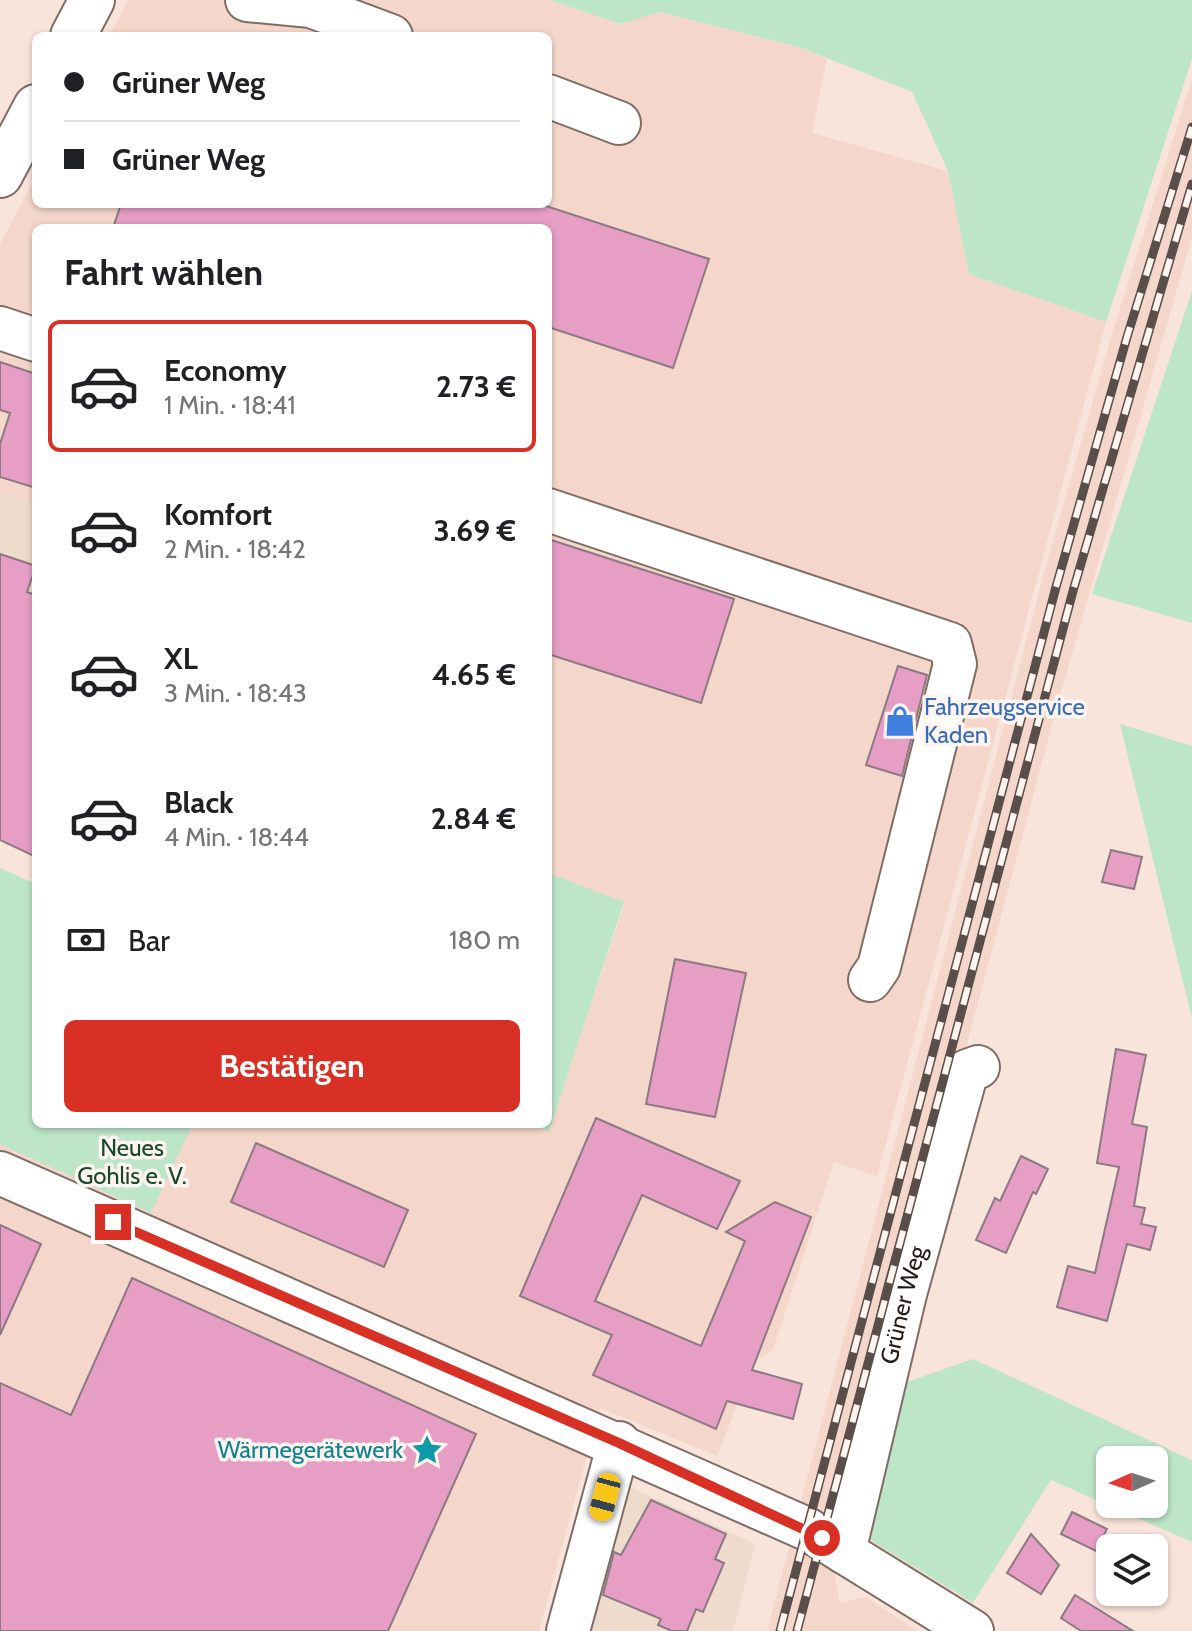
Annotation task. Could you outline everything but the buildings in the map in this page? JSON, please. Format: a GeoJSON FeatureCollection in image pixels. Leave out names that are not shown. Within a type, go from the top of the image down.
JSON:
{"type":"FeatureCollection","features":[{"type":"Feature","properties":{"kind":"main road"},"geometry":{"type":"LineString","coordinates":[[75,32],[92,0]]}},
{"type":"Feature","properties":{"kind":"main road"},"geometry":{"type":"LineString","coordinates":[[1,171],[32,114]]}},
{"type":"Feature","properties":{"kind":"street"},"geometry":{"type":"LineString","coordinates":[[247,0],[311,6],[380,32]]}},
{"type":"Feature","properties":{"kind":"street"},"geometry":{"type":"LineString","coordinates":[[552,98],[619,123]]}},
{"type":"Feature","properties":{"kind":"street"},"geometry":{"type":"LineString","coordinates":[[0,328],[32,339]]}},
{"type":"Feature","properties":{"kind":"street"},"geometry":{"type":"LineString","coordinates":[[552,511],[950,644],[955,664],[879,967],[870,980]]}},
{"type":"Feature","properties":{"kind":"street","name":"Grüner Weg"},"geometry":{"type":"LineString","coordinates":[[844,1552],[905,1294],[967,1071],[978,1067]]}},
{"type":"Feature","properties":{"kind":"street"},"geometry":{"type":"LineString","coordinates":[[0,1173],[619,1443],[807,1529],[972,1631]]}},
{"type":"Feature","properties":{"kind":"street"},"geometry":{"type":"LineString","coordinates":[[568,1631],[619,1443]]}},
{"type":"Feature","properties":{"kind":"shaded area"},"geometry":{"type":"Polygon","coordinates":[[[128,0],[550,0],[619,24],[659,12],[802,48],[827,59],[812,133],[948,171],[969,274],[1106,322],[877,1176],[834,1162],[773,1350],[754,1362],[717,1456],[600,1408],[539,1631],[0,1631],[0,1144],[151,1213],[191,1128],[542,1128],[549,1131],[624,905],[552,877],[552,224],[32,224],[32,501],[0,490],[0,244],[32,184],[32,208],[552,208],[552,32],[111,32],[128,0]]]}},
{"type":"Feature","properties":{"kind":"shaded area"},"geometry":{"type":"Polygon","coordinates":[[[1192,79],[1192,237],[1056,710],[857,1457],[835,1580],[840,1603],[866,1597],[918,1631],[767,1631],[1041,584],[1112,334],[1192,79]]]}},
{"type":"Feature","properties":{"kind":"shaded area"},"geometry":{"type":"Polygon","coordinates":[[[0,490],[32,501],[32,709],[0,698],[0,490]]]}},
{"type":"Feature","properties":{"kind":"shaded area"},"geometry":{"type":"Polygon","coordinates":[[[624,1484],[755,1544],[733,1631],[581,1631],[624,1484]]]}},
{"type":"Feature","properties":{"kind":"green space"},"geometry":{"type":"Polygon","coordinates":[[[550,0],[1192,0],[1192,59],[1106,322],[969,274],[948,171],[912,92],[802,48],[660,12],[620,24],[550,0]]]}},
{"type":"Feature","properties":{"kind":"green space"},"geometry":{"type":"Polygon","coordinates":[[[1192,291],[1192,623],[1092,594],[1192,291]]]}},
{"type":"Feature","properties":{"kind":"green space"},"geometry":{"type":"Polygon","coordinates":[[[1120,724],[1192,746],[1192,1019],[1120,724]]]}},
{"type":"Feature","properties":{"kind":"green space","name":"Neues Gohlis e. V."},"geometry":{"type":"Polygon","coordinates":[[[0,868],[32,882],[32,1128],[191,1128],[151,1213],[0,1144],[0,868]]]}},
{"type":"Feature","properties":{"kind":"green space"},"geometry":{"type":"Polygon","coordinates":[[[552,875],[624,902],[552,1123],[552,875]]]}},
{"type":"Feature","properties":{"kind":"green space"},"geometry":{"type":"Polygon","coordinates":[[[973,1359],[1162,1446],[1096,1446],[1096,1500],[1051,1480],[973,1603],[864,1536],[898,1385],[973,1359]]]}},
{"type":"Feature","properties":{"kind":"green space"},"geometry":{"type":"Polygon","coordinates":[[[1168,1449],[1192,1460],[1192,1542],[1137,1518],[1168,1518],[1168,1449]]]}},
{"type":"Feature","properties":{"kind":"railway"},"geometry":{"type":"LineString","coordinates":[[780,1631],[1056,587],[1127,337],[1192,127]]}},
{"type":"Feature","properties":{"kind":"railway"},"geometry":{"type":"LineString","coordinates":[[797,1631],[1073,591],[1192,184]]}},
{"type":"Feature","properties":{"kind":"place","name":"Fahrzeugservice Kaden"},"geometry":{"type":"Point","coordinates":[900,721]}},
{"type":"Feature","properties":{"kind":"place","name":"Wärmegerätewerk"},"geometry":{"type":"Point","coordinates":[427,1450]}},
{"type":"Feature","properties":{"kind":"route"},"geometry":{"type":"LineString","coordinates":[[113,1222],[619,1443],[822,1538]]}}]}
